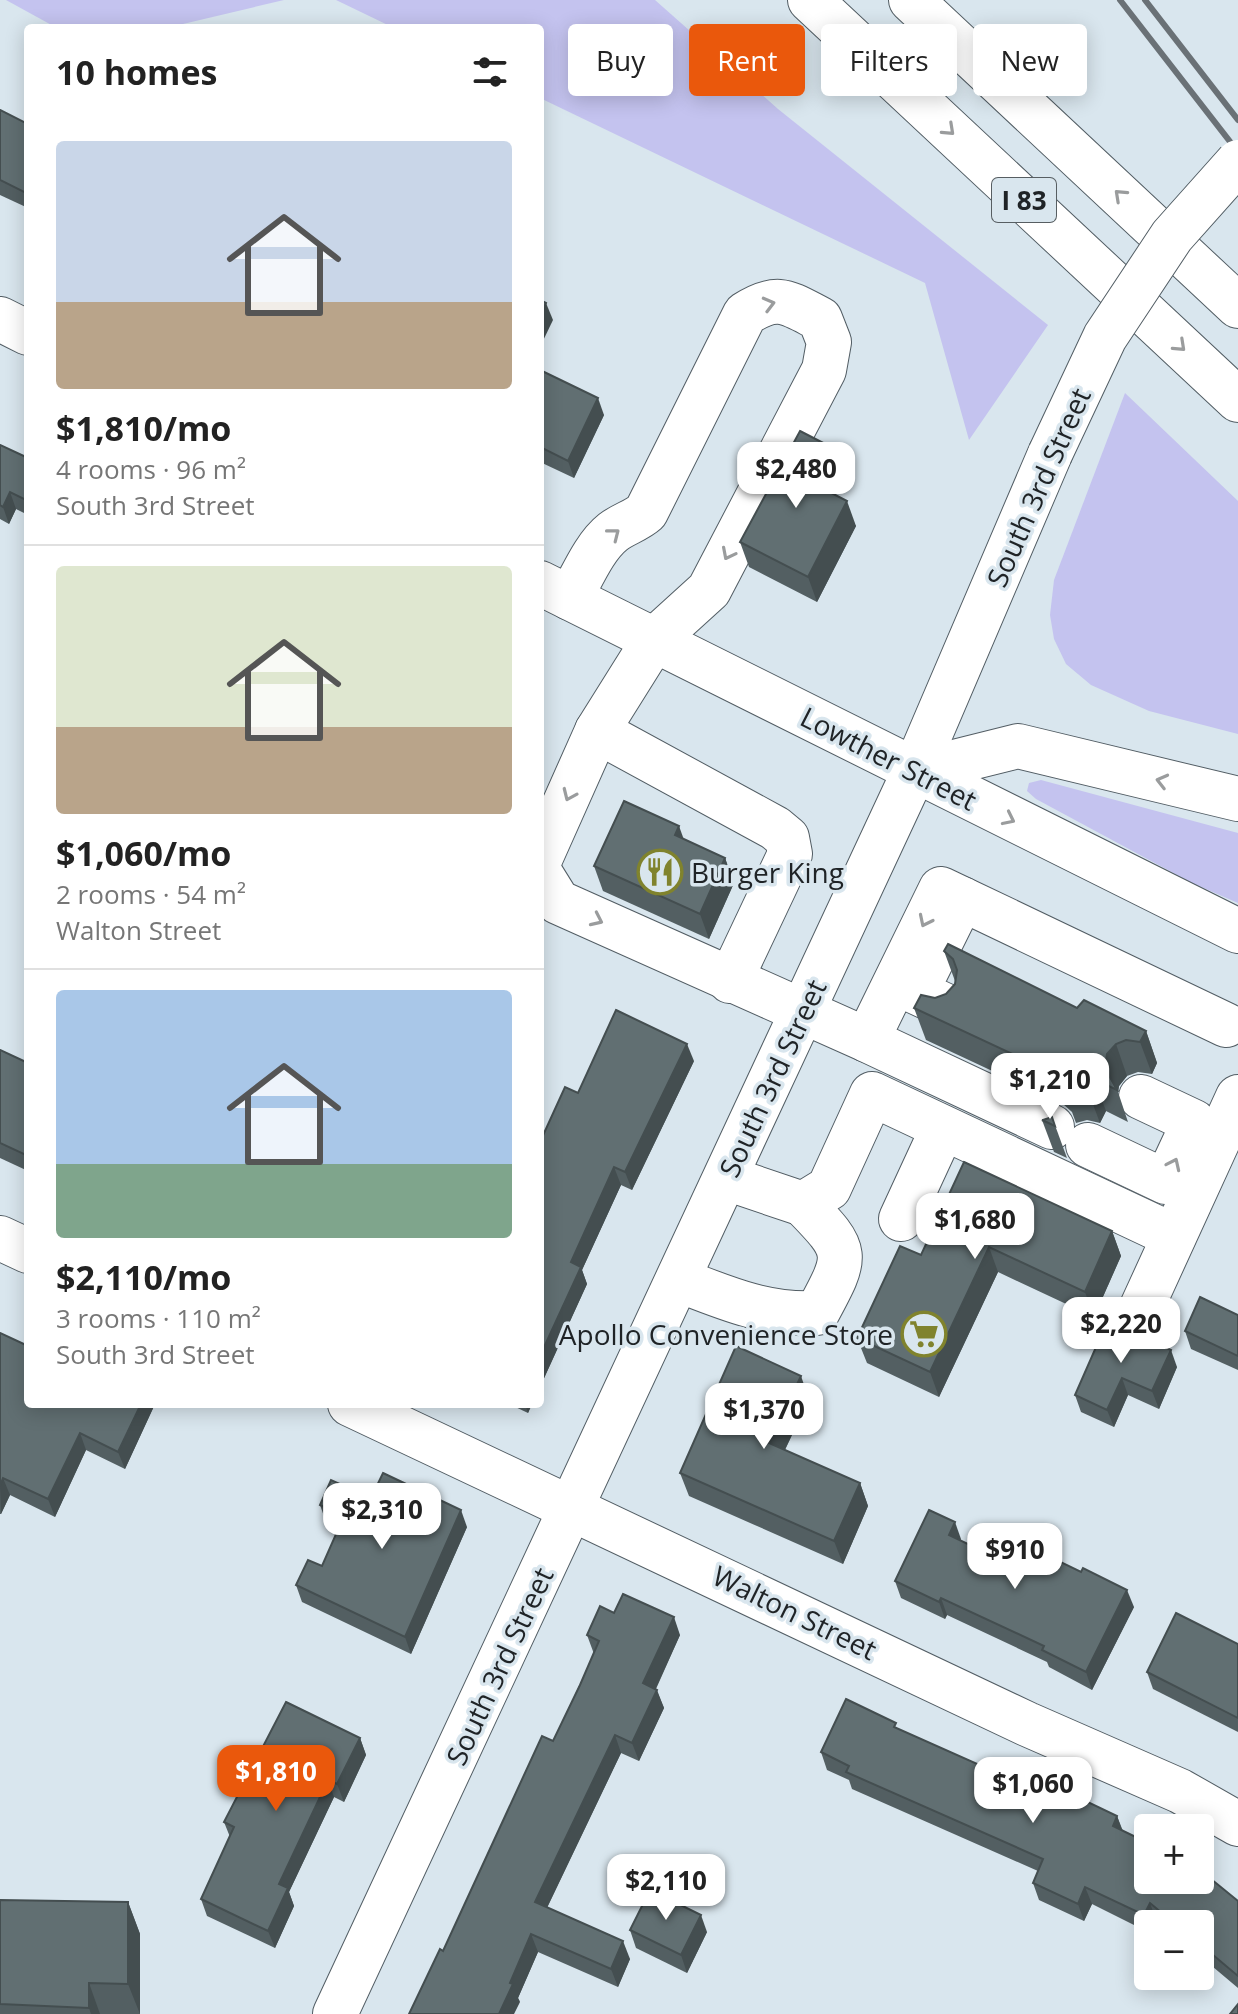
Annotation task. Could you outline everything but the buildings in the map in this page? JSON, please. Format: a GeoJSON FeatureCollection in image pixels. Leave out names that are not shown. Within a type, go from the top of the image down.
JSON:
{"type":"FeatureCollection","features":[{"type":"Feature","properties":{"kind":"main road","name":"I 83"},"geometry":{"type":"LineString","coordinates":[[810,0],[1238,400]]}},
{"type":"Feature","properties":{"kind":"main road","name":"I 83"},"geometry":{"type":"LineString","coordinates":[[911,0],[1238,306]]}},
{"type":"Feature","properties":{"kind":"main road","name":"South 3rd Street"},"geometry":{"type":"LineString","coordinates":[[335,2014],[914,772],[1050,454],[1105,337],[1172,236],[1238,162]]}},
{"type":"Feature","properties":{"kind":"main road"},"geometry":{"type":"LineString","coordinates":[[544,850],[597,731],[654,640],[709,590],[824,370],[829,342],[820,319],[783,300],[763,303],[745,314],[646,512],[633,523],[614,530],[555,590]]}},
{"type":"Feature","properties":{"kind":"main road"},"geometry":{"type":"LineString","coordinates":[[0,319],[24,331]]}},
{"type":"Feature","properties":{"kind":"main road","name":"Lowther Street"},"geometry":{"type":"LineString","coordinates":[[555,590],[914,772],[1238,931]]}},
{"type":"Feature","properties":{"kind":"main road"},"geometry":{"type":"LineString","coordinates":[[597,731],[775,828],[787,838],[790,854],[730,981]]}},
{"type":"Feature","properties":{"kind":"main road"},"geometry":{"type":"LineString","coordinates":[[914,772],[1018,746],[1238,799]]}},
{"type":"Feature","properties":{"kind":"main road"},"geometry":{"type":"LineString","coordinates":[[544,879],[558,902],[867,1040],[1166,1182],[1194,1122],[1141,1097]]}},
{"type":"Feature","properties":{"kind":"main road"},"geometry":{"type":"LineString","coordinates":[[867,1040],[941,889],[1234,1018]]}},
{"type":"Feature","properties":{"kind":"main road"},"geometry":{"type":"LineString","coordinates":[[944,1005],[916,992],[962,899]]}},
{"type":"Feature","properties":{"kind":"main road"},"geometry":{"type":"LineString","coordinates":[[803,1204],[829,1188],[872,1094],[1174,1236]]}},
{"type":"Feature","properties":{"kind":"main road"},"geometry":{"type":"LineString","coordinates":[[1141,1309],[1238,1097]]}},
{"type":"Feature","properties":{"kind":"main road"},"geometry":{"type":"LineString","coordinates":[[901,1219],[943,1128]]}},
{"type":"Feature","properties":{"kind":"main road"},"geometry":{"type":"LineString","coordinates":[[679,1280],[741,1304],[788,1314],[817,1313],[841,1269],[838,1240],[803,1204],[726,1178]]}},
{"type":"Feature","properties":{"kind":"main road"},"geometry":{"type":"LineString","coordinates":[[0,1238],[24,1249]]}},
{"type":"Feature","properties":{"kind":"main road","name":"Walton Street"},"geometry":{"type":"LineString","coordinates":[[359,1408],[574,1507],[1027,1724],[1180,1791],[1238,1824]]}},
{"type":"Feature","properties":{"kind":"shaded area"},"geometry":{"type":"Polygon","coordinates":[[[6,0],[284,0],[183,24],[50,24],[6,0]]]}},
{"type":"Feature","properties":{"kind":"shaded area"},"geometry":{"type":"Polygon","coordinates":[[[336,0],[655,0],[689,30],[689,96],[763,96],[1048,325],[969,440],[925,283],[544,100],[544,24],[386,24],[336,0]]]}},
{"type":"Feature","properties":{"kind":"shaded area"},"geometry":{"type":"Polygon","coordinates":[[[1125,393],[1238,501],[1238,734],[1149,711],[1091,685],[1066,664],[1054,639],[1050,615],[1054,580],[1125,393]]]}},
{"type":"Feature","properties":{"kind":"shaded area"},"geometry":{"type":"Polygon","coordinates":[[[1041,780],[1238,833],[1238,903],[1192,883],[1036,799],[1027,791],[1029,783],[1041,780]]]}},
{"type":"Feature","properties":{"kind":"railway"},"geometry":{"type":"LineString","coordinates":[[1120,0],[1238,152]]}},
{"type":"Feature","properties":{"kind":"railway"},"geometry":{"type":"LineString","coordinates":[[1145,0],[1238,120]]}},
{"type":"Feature","properties":{"kind":"place","name":"Burger King"},"geometry":{"type":"Point","coordinates":[660,872]}},
{"type":"Feature","properties":{"kind":"place","name":"Apollo Convenience Store"},"geometry":{"type":"Point","coordinates":[924,1334]}}]}
